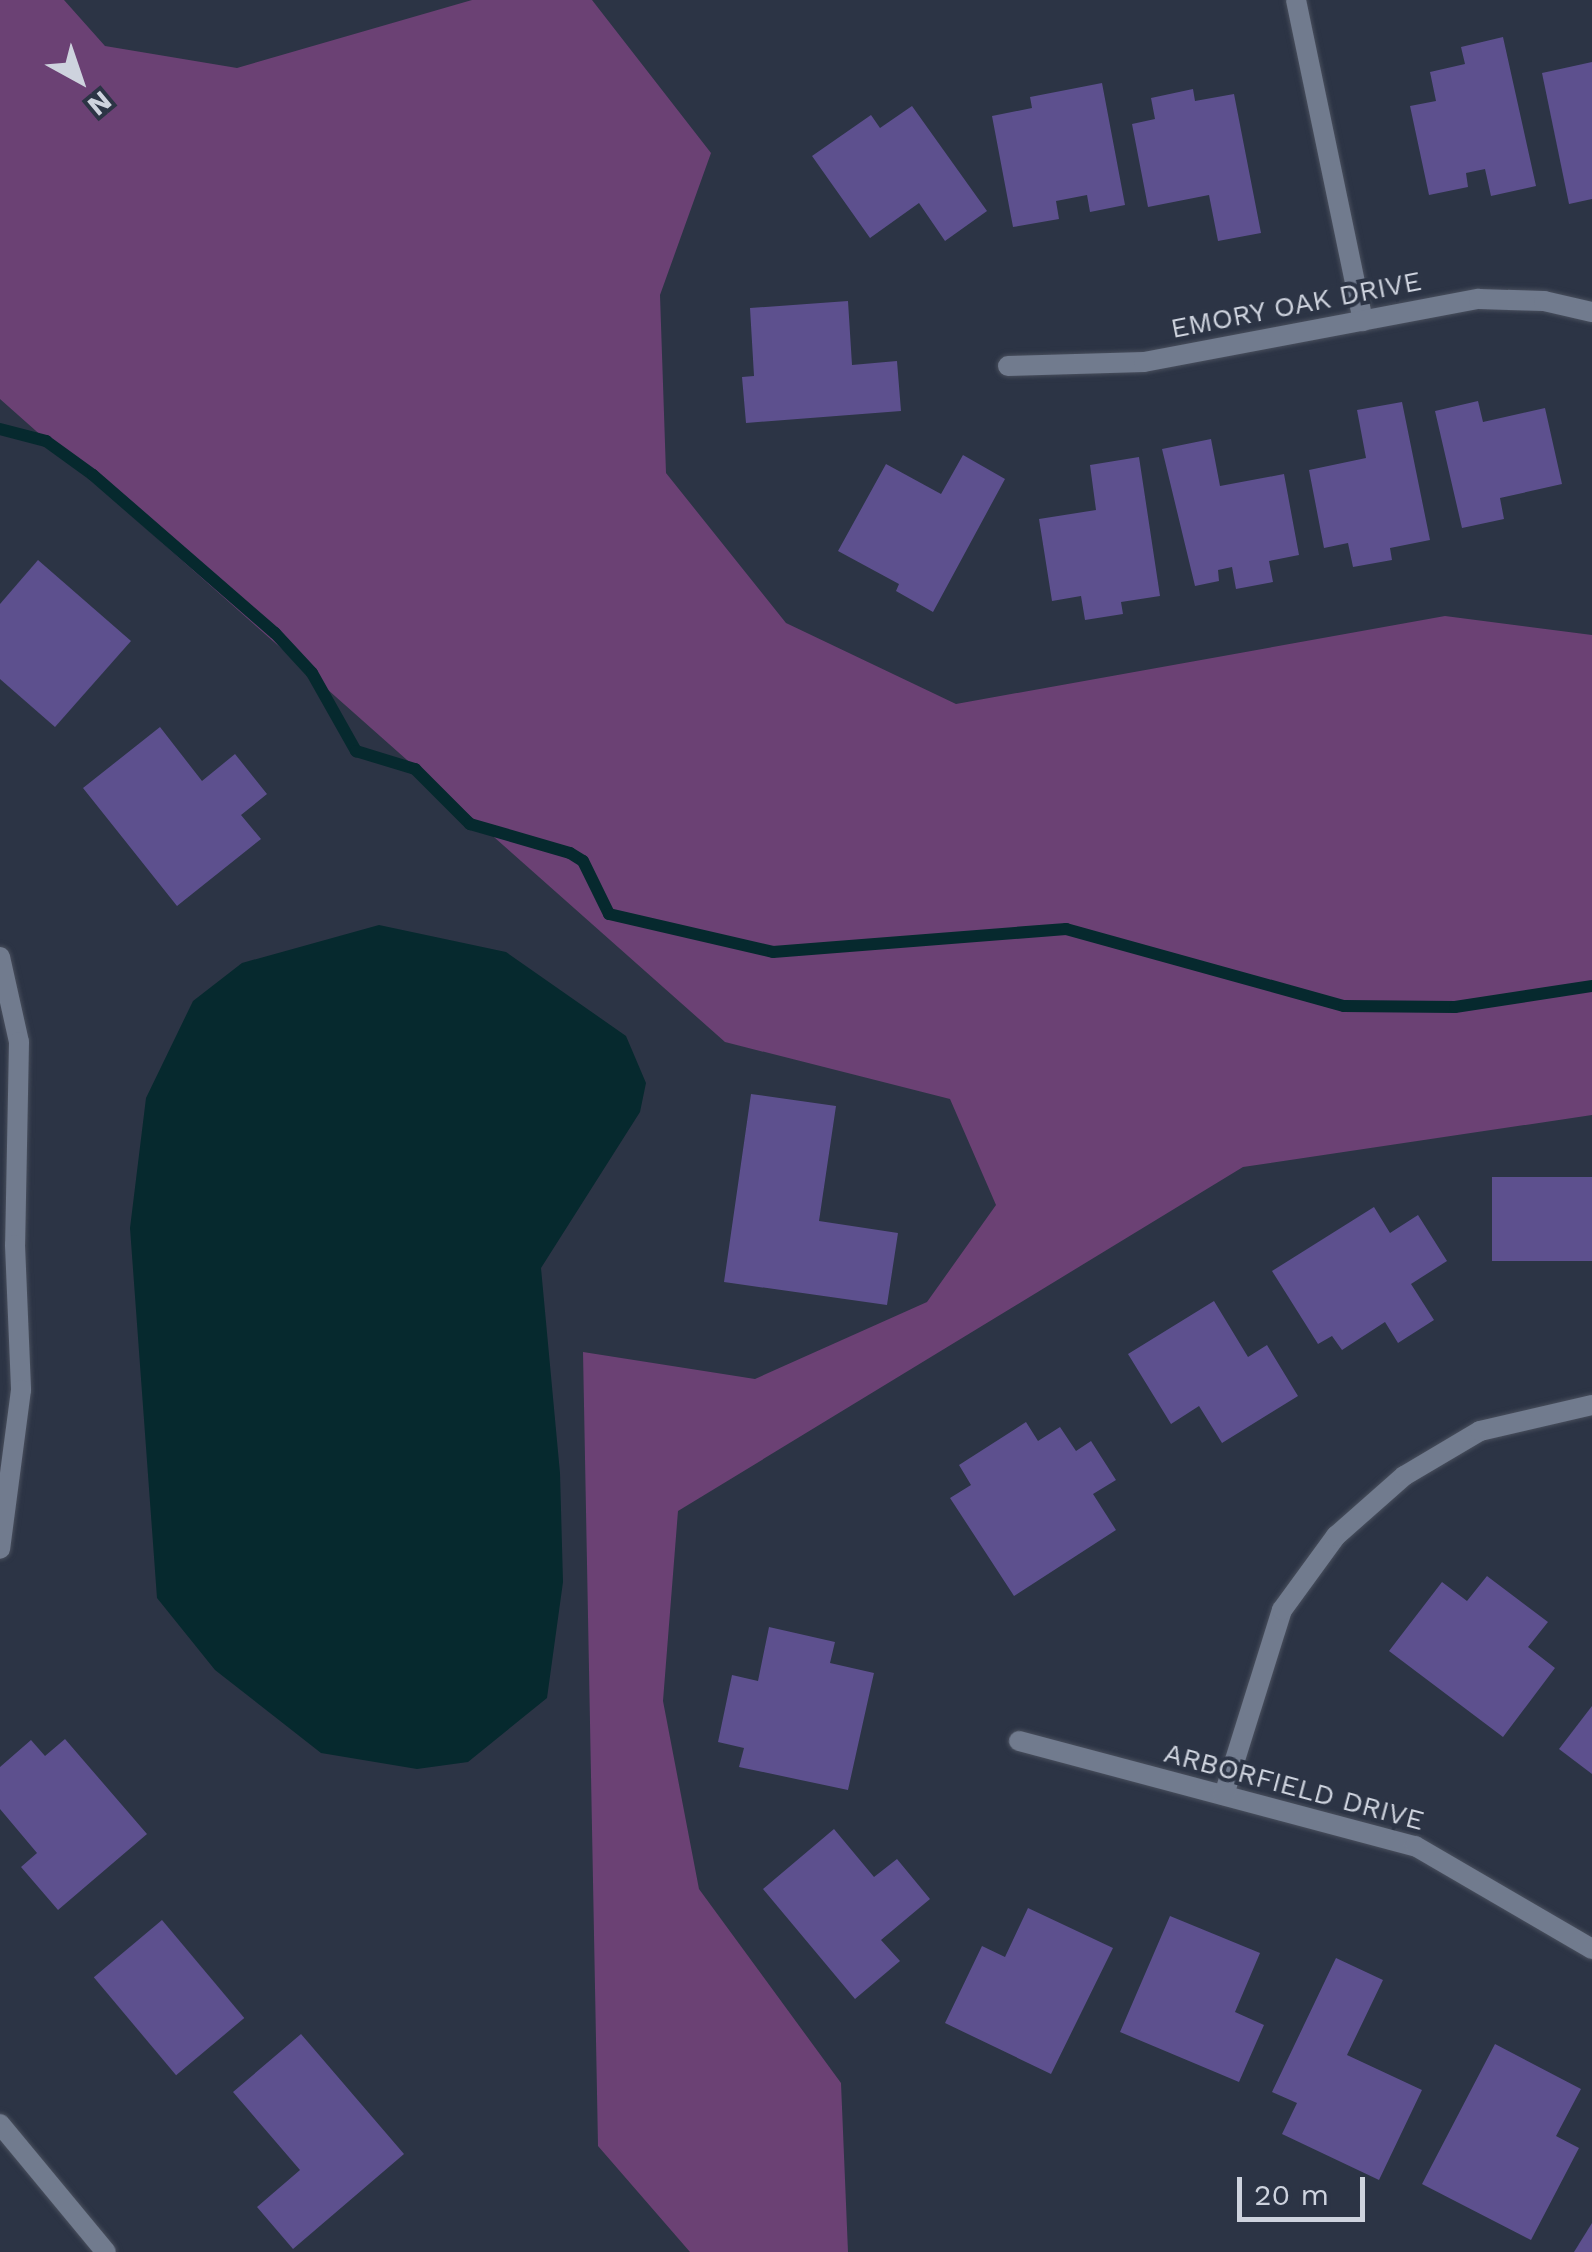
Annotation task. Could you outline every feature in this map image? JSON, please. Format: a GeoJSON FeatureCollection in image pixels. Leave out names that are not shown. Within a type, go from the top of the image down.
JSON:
{"type":"FeatureCollection","features":[{"type":"Feature","properties":{"kind":"street"},"geometry":{"type":"LineString","coordinates":[[1296,0],[1363,321]]}},
{"type":"Feature","properties":{"kind":"street","name":"EMORY OAK DRIVE"},"geometry":{"type":"LineString","coordinates":[[1008,366],[1144,362],[1479,299],[1544,301],[1592,312]]}},
{"type":"Feature","properties":{"kind":"street"},"geometry":{"type":"LineString","coordinates":[[0,956],[19,1042],[15,1245],[21,1390],[0,1549]]}},
{"type":"Feature","properties":{"kind":"street"},"geometry":{"type":"LineString","coordinates":[[1224,1795],[1282,1610],[1336,1536],[1404,1476],[1480,1431],[1592,1405]]}},
{"type":"Feature","properties":{"kind":"street","name":"ARBORFIELD DRIVE"},"geometry":{"type":"LineString","coordinates":[[1019,1741],[1416,1846],[1592,1949]]}},
{"type":"Feature","properties":{"kind":"street"},"geometry":{"type":"LineString","coordinates":[[0,2124],[106,2252]]}},
{"type":"Feature","properties":{"kind":"shaded area"},"geometry":{"type":"Polygon","coordinates":[[[0,0],[64,0],[105,46],[237,68],[472,0],[592,0],[711,153],[660,295],[666,473],[786,623],[956,704],[1445,616],[1592,635],[1592,1115],[1243,1167],[678,1511],[663,1701],[699,1889],[841,2083],[848,2252],[690,2252],[598,2146],[583,1352],[755,1379],[927,1302],[996,1205],[950,1099],[725,1042],[0,399],[0,0]]]}},
{"type":"Feature","properties":{"kind":"shaded area"},"geometry":{"type":"Polygon","coordinates":[[[379,925],[506,952],[626,1036],[646,1083],[640,1112],[541,1268],[560,1473],[563,1582],[547,1698],[468,1762],[417,1769],[321,1753],[215,1670],[157,1598],[130,1228],[146,1098],[193,1001],[242,963],[379,925]]]}},
{"type":"Feature","properties":{"kind":"building"},"geometry":{"type":"Polygon","coordinates":[[[1503,37],[1536,186],[1491,196],[1485,169],[1466,173],[1468,187],[1429,195],[1410,106],[1436,101],[1430,72],[1465,64],[1461,47],[1503,37]]]}},
{"type":"Feature","properties":{"kind":"building"},"geometry":{"type":"Polygon","coordinates":[[[1592,62],[1592,199],[1569,204],[1542,73],[1592,62]]]}},
{"type":"Feature","properties":{"kind":"building"},"geometry":{"type":"Polygon","coordinates":[[[1102,83],[1125,205],[1090,212],[1087,195],[1056,201],[1059,219],[1013,227],[992,116],[1032,108],[1030,97],[1102,83]]]}},
{"type":"Feature","properties":{"kind":"building"},"geometry":{"type":"Polygon","coordinates":[[[1193,89],[1195,101],[1234,94],[1261,233],[1218,241],[1209,195],[1148,207],[1132,124],[1155,119],[1151,98],[1193,89]]]}},
{"type":"Feature","properties":{"kind":"building"},"geometry":{"type":"Polygon","coordinates":[[[912,106],[987,211],[945,241],[919,203],[870,238],[812,156],[871,115],[880,128],[912,106]]]}},
{"type":"Feature","properties":{"kind":"building"},"geometry":{"type":"Polygon","coordinates":[[[848,301],[852,365],[897,361],[901,411],[746,423],[742,377],[754,376],[750,308],[848,301]]]}},
{"type":"Feature","properties":{"kind":"building"},"geometry":{"type":"Polygon","coordinates":[[[1478,401],[1483,422],[1545,408],[1562,484],[1500,498],[1504,519],[1462,528],[1435,411],[1478,401]]]}},
{"type":"Feature","properties":{"kind":"building"},"geometry":{"type":"Polygon","coordinates":[[[1402,402],[1430,540],[1390,548],[1392,560],[1353,567],[1348,543],[1324,548],[1309,470],[1366,458],[1357,410],[1402,402]]]}},
{"type":"Feature","properties":{"kind":"building"},"geometry":{"type":"Polygon","coordinates":[[[1211,439],[1220,486],[1284,474],[1299,555],[1269,561],[1273,582],[1236,589],[1232,567],[1218,570],[1219,581],[1195,586],[1162,449],[1211,439]]]}},
{"type":"Feature","properties":{"kind":"building"},"geometry":{"type":"Polygon","coordinates":[[[963,455],[1005,479],[933,612],[896,591],[899,584],[838,551],[886,464],[941,494],[963,455]]]}},
{"type":"Feature","properties":{"kind":"building"},"geometry":{"type":"Polygon","coordinates":[[[1139,457],[1160,596],[1121,602],[1123,614],[1085,620],[1081,596],[1052,601],[1039,519],[1096,510],[1090,465],[1139,457]]]}},
{"type":"Feature","properties":{"kind":"building"},"geometry":{"type":"Polygon","coordinates":[[[38,560],[131,641],[55,727],[0,679],[0,604],[38,560]]]}},
{"type":"Feature","properties":{"kind":"building"},"geometry":{"type":"Polygon","coordinates":[[[160,727],[202,781],[235,754],[267,794],[241,815],[261,839],[177,906],[83,788],[160,727]]]}},
{"type":"Feature","properties":{"kind":"building"},"geometry":{"type":"Polygon","coordinates":[[[751,1094],[836,1106],[819,1221],[898,1233],[887,1305],[724,1282],[751,1094]]]}},
{"type":"Feature","properties":{"kind":"building"},"geometry":{"type":"Polygon","coordinates":[[[1492,1177],[1592,1177],[1592,1261],[1492,1261],[1492,1177]]]}},
{"type":"Feature","properties":{"kind":"building"},"geometry":{"type":"Polygon","coordinates":[[[1374,1207],[1390,1233],[1418,1215],[1447,1261],[1411,1284],[1434,1320],[1398,1343],[1385,1322],[1342,1350],[1332,1336],[1318,1344],[1272,1271],[1374,1207]]]}},
{"type":"Feature","properties":{"kind":"building"},"geometry":{"type":"Polygon","coordinates":[[[1214,1301],[1248,1357],[1267,1345],[1298,1396],[1222,1443],[1199,1406],[1171,1424],[1128,1354],[1214,1301]]]}},
{"type":"Feature","properties":{"kind":"building"},"geometry":{"type":"Polygon","coordinates":[[[1026,1422],[1038,1441],[1060,1427],[1076,1451],[1091,1441],[1116,1480],[1093,1494],[1116,1530],[1014,1596],[950,1498],[971,1485],[959,1465],[1026,1422]]]}},
{"type":"Feature","properties":{"kind":"building"},"geometry":{"type":"Polygon","coordinates":[[[1487,1576],[1548,1622],[1528,1647],[1555,1668],[1503,1737],[1389,1651],[1442,1582],[1467,1601],[1487,1576]]]}},
{"type":"Feature","properties":{"kind":"building"},"geometry":{"type":"Polygon","coordinates":[[[769,1627],[835,1642],[830,1663],[874,1673],[848,1790],[739,1767],[744,1748],[718,1742],[732,1675],[758,1681],[769,1627]]]}},
{"type":"Feature","properties":{"kind":"building"},"geometry":{"type":"Polygon","coordinates":[[[1592,1706],[1592,1774],[1559,1749],[1592,1706]]]}},
{"type":"Feature","properties":{"kind":"building"},"geometry":{"type":"Polygon","coordinates":[[[65,1739],[147,1834],[58,1910],[21,1867],[37,1853],[0,1809],[0,1767],[31,1740],[45,1756],[65,1739]]]}},
{"type":"Feature","properties":{"kind":"building"},"geometry":{"type":"Polygon","coordinates":[[[834,1829],[874,1877],[897,1859],[930,1899],[881,1940],[900,1961],[855,1999],[763,1889],[834,1829]]]}},
{"type":"Feature","properties":{"kind":"building"},"geometry":{"type":"Polygon","coordinates":[[[1028,1908],[1113,1948],[1051,2074],[945,2023],[982,1946],[1005,1957],[1028,1908]]]}},
{"type":"Feature","properties":{"kind":"building"},"geometry":{"type":"Polygon","coordinates":[[[1170,1916],[1260,1953],[1235,2012],[1264,2025],[1239,2082],[1120,2032],[1170,1916]]]}},
{"type":"Feature","properties":{"kind":"building"},"geometry":{"type":"Polygon","coordinates":[[[162,1920],[244,2018],[176,2075],[94,1977],[162,1920]]]}},
{"type":"Feature","properties":{"kind":"building"},"geometry":{"type":"Polygon","coordinates":[[[1336,1958],[1383,1980],[1347,2055],[1422,2090],[1379,2180],[1282,2134],[1297,2103],[1272,2092],[1336,1958]]]}},
{"type":"Feature","properties":{"kind":"building"},"geometry":{"type":"Polygon","coordinates":[[[301,2034],[404,2154],[293,2249],[257,2207],[300,2170],[233,2092],[301,2034]]]}},
{"type":"Feature","properties":{"kind":"building"},"geometry":{"type":"Polygon","coordinates":[[[1495,2044],[1581,2089],[1556,2136],[1579,2148],[1531,2240],[1422,2184],[1495,2044]]]}},
{"type":"Feature","properties":{"kind":"building"},"geometry":{"type":"Polygon","coordinates":[[[1592,2223],[1592,2252],[1574,2252],[1592,2223]]]}},
{"type":"Feature","properties":{"kind":"waterway"},"geometry":{"type":"LineString","coordinates":[[0,429],[46,441],[93,475],[275,633],[312,673],[356,751],[415,769],[470,824],[570,853],[583,861],[609,914],[773,952],[1066,929],[1344,1006],[1455,1007],[1592,986]]}}]}
